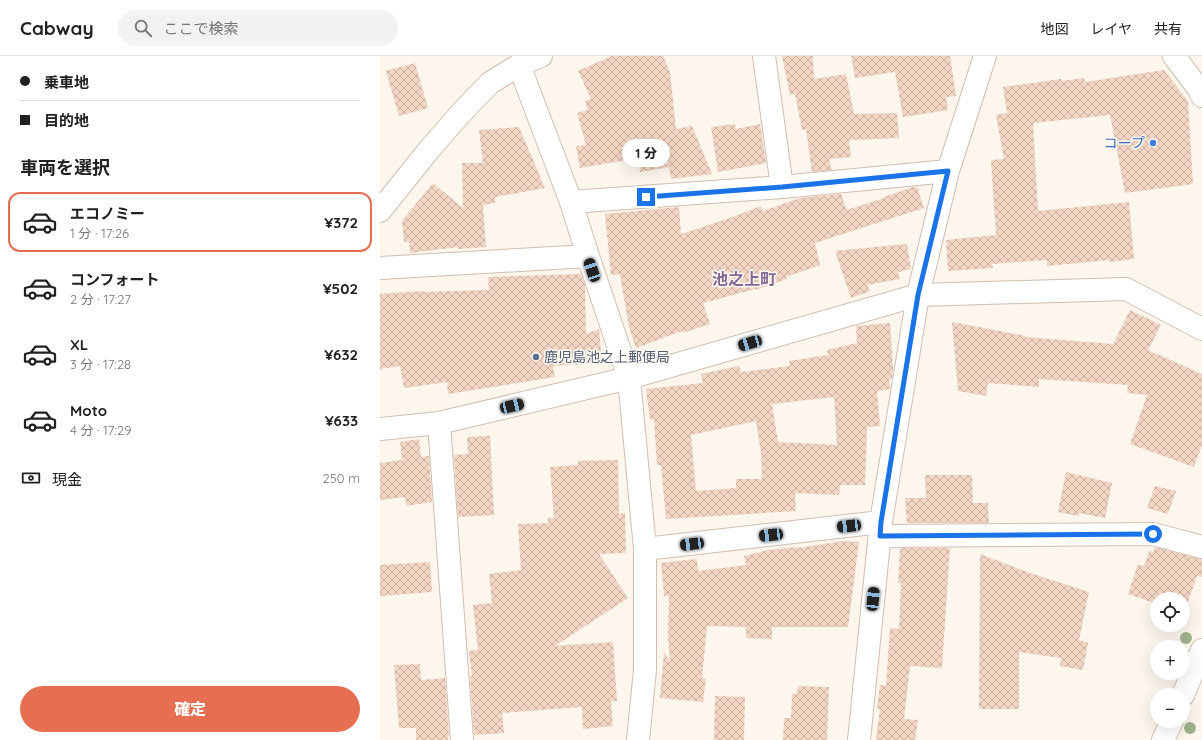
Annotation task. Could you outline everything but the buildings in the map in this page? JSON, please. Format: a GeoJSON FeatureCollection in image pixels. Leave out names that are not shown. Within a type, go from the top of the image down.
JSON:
{"type":"FeatureCollection","features":[{"type":"Feature","properties":{"kind":"street"},"geometry":{"type":"LineString","coordinates":[[380,211],[428,151],[461,113],[490,83],[520,65],[541,56]]}},
{"type":"Feature","properties":{"kind":"street"},"geometry":{"type":"LineString","coordinates":[[764,56],[782,187]]}},
{"type":"Feature","properties":{"kind":"street"},"geometry":{"type":"LineString","coordinates":[[859,740],[880,529],[918,295],[948,171],[985,56]]}},
{"type":"Feature","properties":{"kind":"street"},"geometry":{"type":"LineString","coordinates":[[1174,56],[1198,88],[1202,96]]}},
{"type":"Feature","properties":{"kind":"street"},"geometry":{"type":"LineString","coordinates":[[520,65],[571,202],[629,378],[644,549],[644,670],[638,740]]}},
{"type":"Feature","properties":{"kind":"street"},"geometry":{"type":"LineString","coordinates":[[571,202],[782,187],[948,171]]}},
{"type":"Feature","properties":{"kind":"street"},"geometry":{"type":"LineString","coordinates":[[380,268],[588,256]]}},
{"type":"Feature","properties":{"kind":"street"},"geometry":{"type":"LineString","coordinates":[[380,429],[439,423],[629,378],[918,295],[1126,289],[1202,329]]}},
{"type":"Feature","properties":{"kind":"street"},"geometry":{"type":"LineString","coordinates":[[439,423],[462,740]]}},
{"type":"Feature","properties":{"kind":"street"},"geometry":{"type":"LineString","coordinates":[[644,549],[880,529],[1153,534],[1202,547]]}},
{"type":"Feature","properties":{"kind":"street"},"geometry":{"type":"LineString","coordinates":[[1186,688],[1202,650]]}},
{"type":"Feature","properties":{"kind":"street"},"geometry":{"type":"LineString","coordinates":[[1163,740],[1169,728]]}},
{"type":"Feature","properties":{"kind":"place","name":"コープ"},"geometry":{"type":"Point","coordinates":[1153,143]}},
{"type":"Feature","properties":{"kind":"place","name":"鹿児島池之上郵便局"},"geometry":{"type":"Point","coordinates":[536,357]}},
{"type":"Feature","properties":{"kind":"district","name":"池之上町"},"geometry":{"type":"Point","coordinates":[744,279]}},
{"type":"Feature","properties":{"kind":"route"},"geometry":{"type":"LineString","coordinates":[[646,197],[782,187],[948,171],[918,295],[880,536],[1153,534]]}}]}
